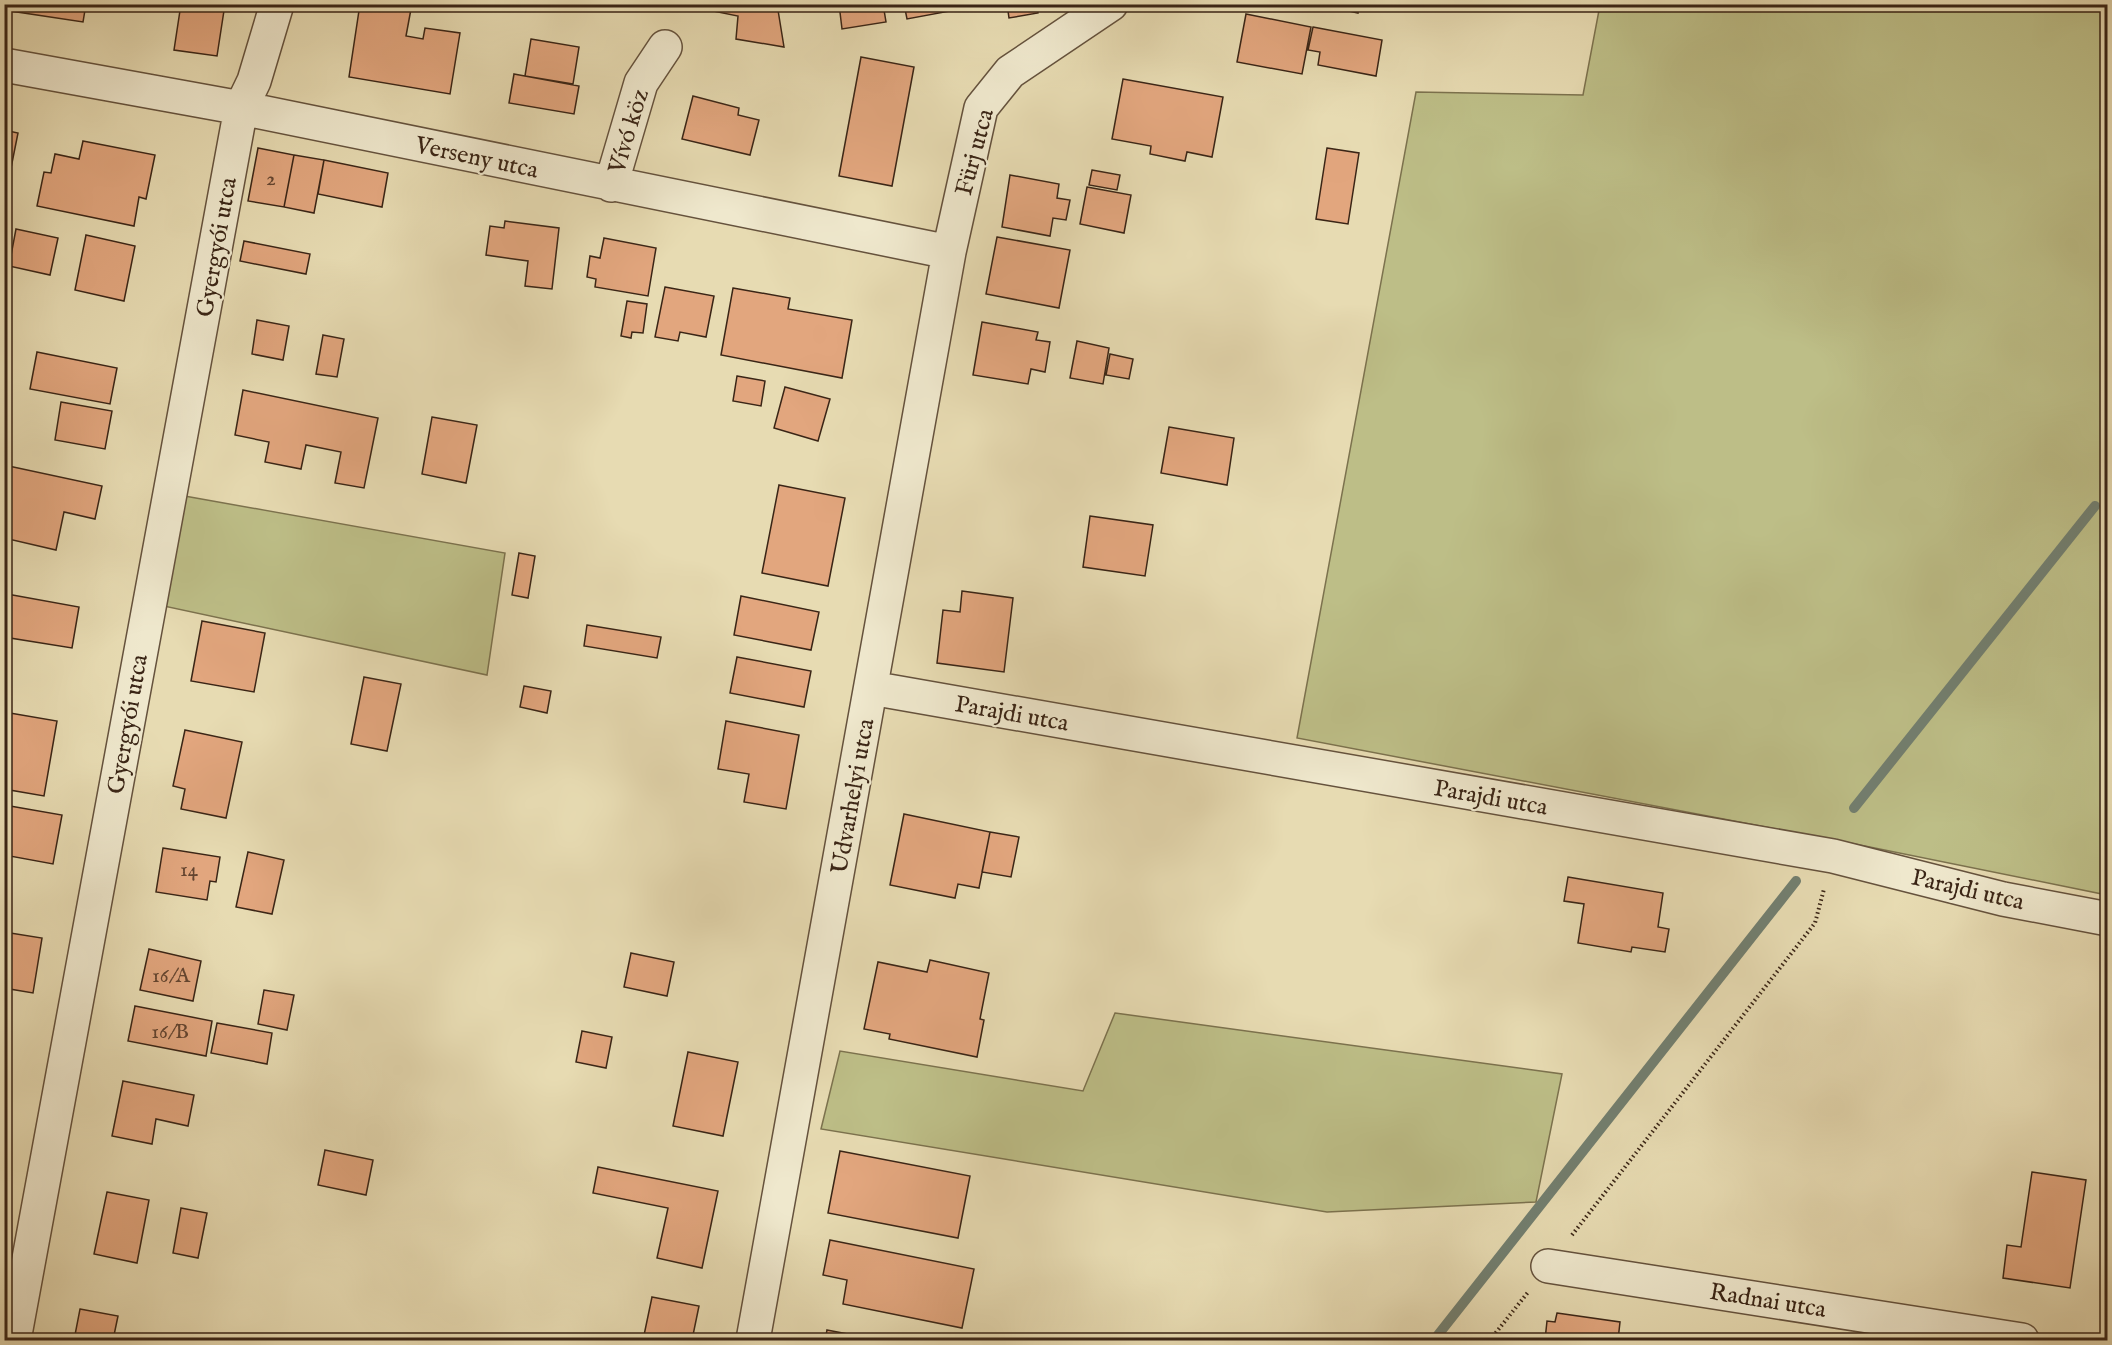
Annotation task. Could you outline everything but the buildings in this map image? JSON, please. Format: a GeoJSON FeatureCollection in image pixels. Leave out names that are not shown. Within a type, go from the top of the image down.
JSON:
{"type":"FeatureCollection","features":[{"type":"Feature","properties":{"kind":"street","name":"Gyergyói utca"},"geometry":{"type":"LineString","coordinates":[[14,1341],[241,108],[254,81],[277,4]]}},
{"type":"Feature","properties":{"kind":"street","name":"Fürj utca"},"geometry":{"type":"LineString","coordinates":[[949,252],[981,108],[1010,72],[1111,4]]}},
{"type":"Feature","properties":{"kind":"street","name":"Vívó köz"},"geometry":{"type":"LineString","coordinates":[[611,184],[641,83],[665,47]]}},
{"type":"Feature","properties":{"kind":"street","name":"Verseny utca"},"geometry":{"type":"LineString","coordinates":[[4,65],[241,108],[949,252]]}},
{"type":"Feature","properties":{"kind":"street","name":"Udvarhelyi utca"},"geometry":{"type":"LineString","coordinates":[[753,1341],[949,252]]}},
{"type":"Feature","properties":{"kind":"street","name":"Parajdi utca"},"geometry":{"type":"LineString","coordinates":[[871,688],[1833,856],[2003,898],[2108,920]]}},
{"type":"Feature","properties":{"kind":"street","name":"Radnai utca"},"geometry":{"type":"LineString","coordinates":[[1548,1266],[2022,1341]]}},
{"type":"Feature","properties":{"kind":"path"},"geometry":{"type":"LineString","coordinates":[[1490,1341],[1815,923],[1833,856]]}},
{"type":"Feature","properties":{"kind":"green space"},"geometry":{"type":"Polygon","coordinates":[[[1600,5],[2107,5],[2107,895],[1845,842],[1297,738],[1416,92],[1583,95],[1600,5]]]}},
{"type":"Feature","properties":{"kind":"green space"},"geometry":{"type":"Polygon","coordinates":[[[179,495],[505,553],[487,675],[159,605],[179,495]]]}},
{"type":"Feature","properties":{"kind":"green space"},"geometry":{"type":"Polygon","coordinates":[[[1115,1013],[1562,1074],[1536,1202],[1327,1212],[821,1129],[840,1051],[1083,1091],[1115,1013]]]}},
{"type":"Feature","properties":{"kind":"waterway"},"geometry":{"type":"LineString","coordinates":[[1854,808],[2095,506]]}},
{"type":"Feature","properties":{"kind":"waterway"},"geometry":{"type":"LineString","coordinates":[[1434,1340],[1796,881]]}}]}
